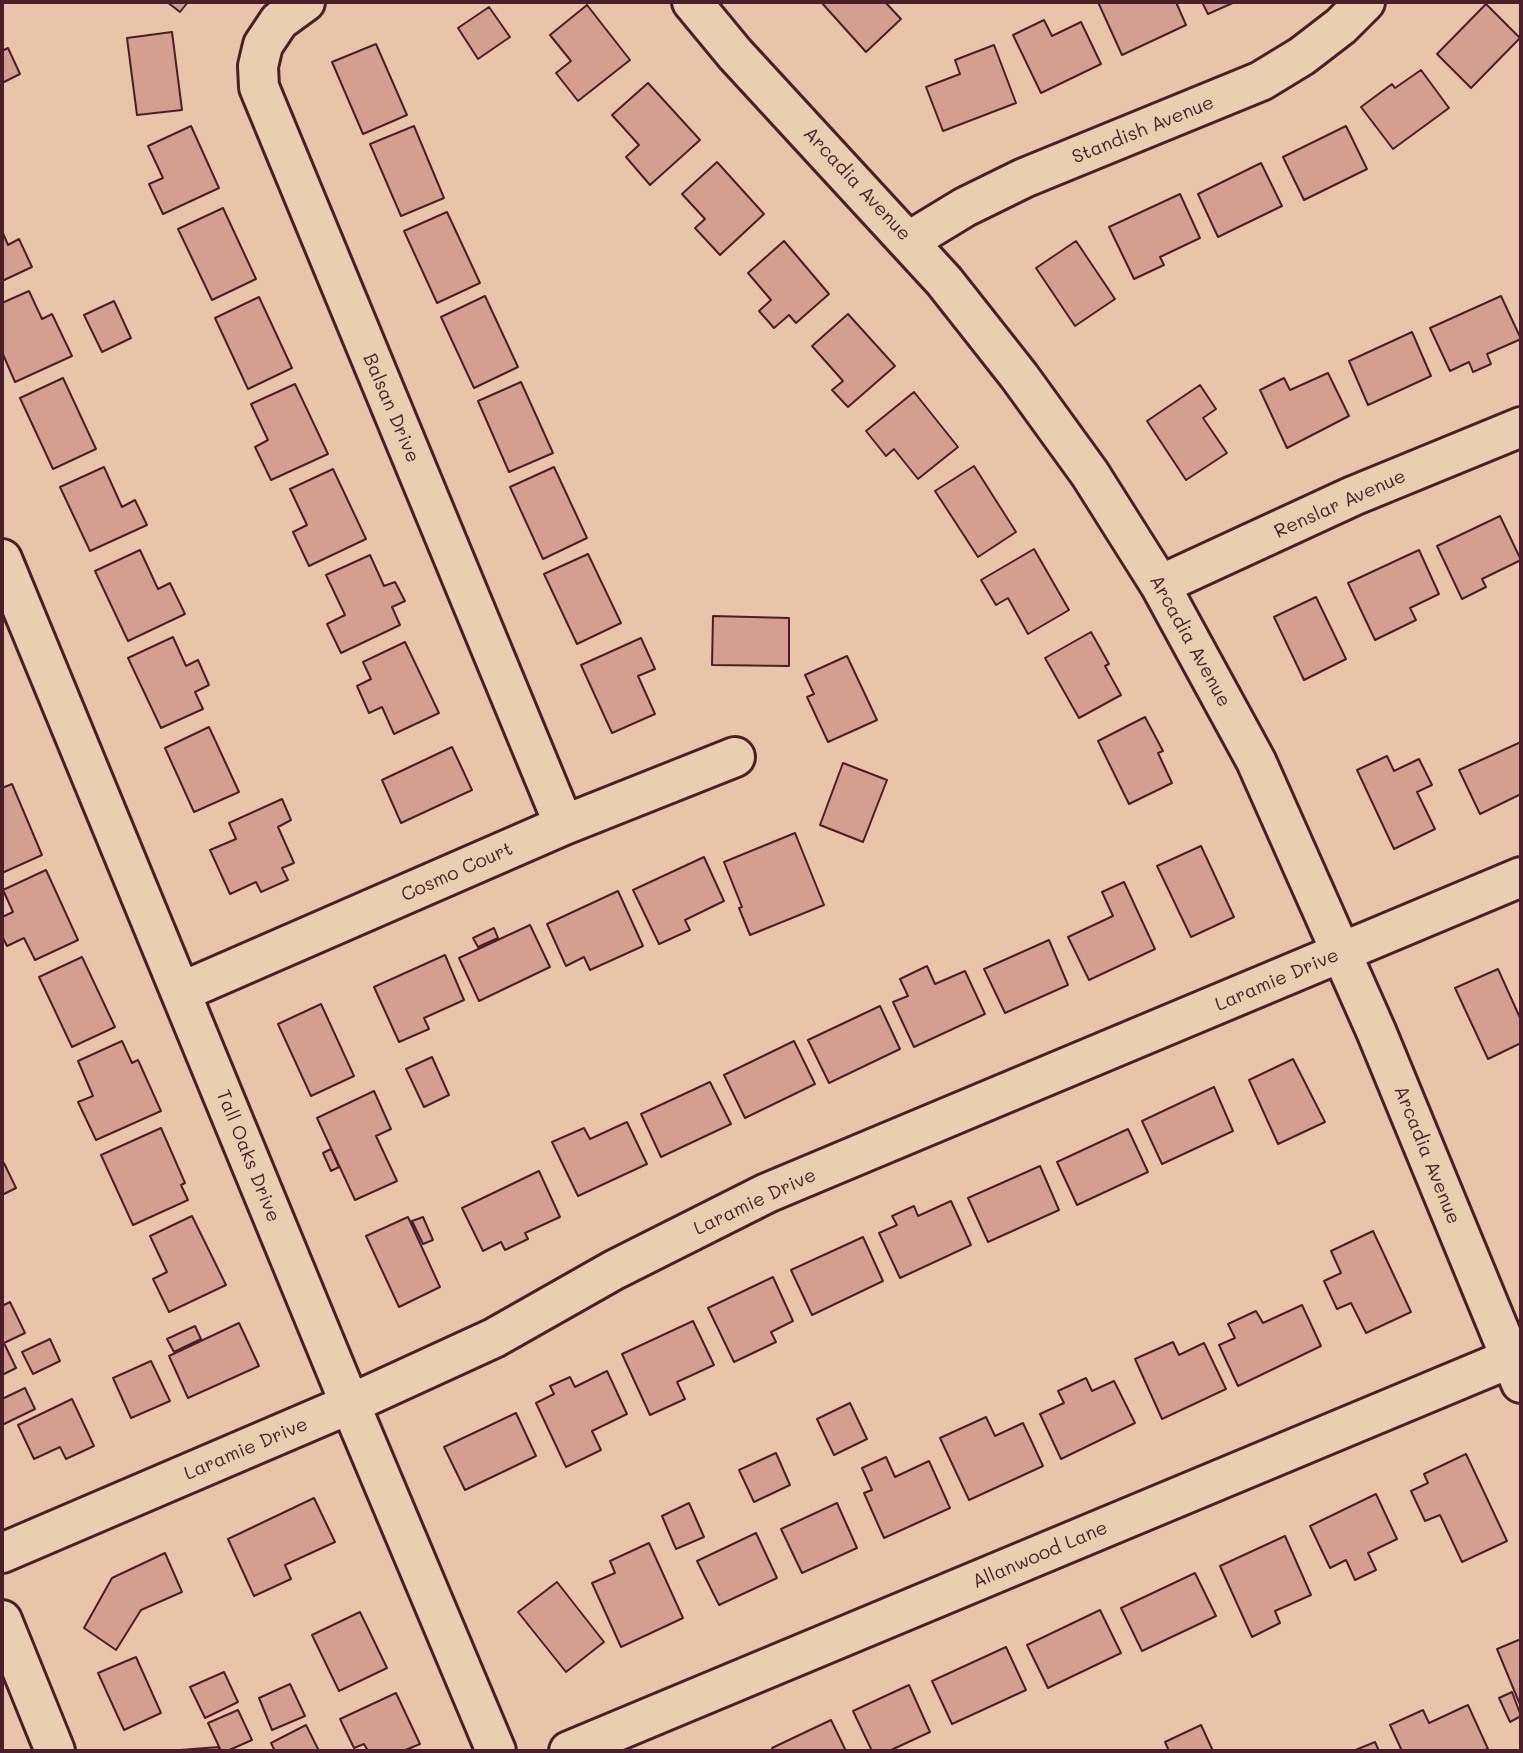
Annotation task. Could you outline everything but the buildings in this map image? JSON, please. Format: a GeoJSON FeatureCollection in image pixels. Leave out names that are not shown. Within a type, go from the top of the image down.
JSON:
{"type":"FeatureCollection","features":[{"type":"Feature","properties":{"kind":"street","name":"Balsan Drive"},"geometry":{"type":"LineString","coordinates":[[306,2],[279,21],[263,45],[258,66],[259,87],[564,825]]}},
{"type":"Feature","properties":{"kind":"street","name":"Arcadia Avenue"},"geometry":{"type":"LineString","coordinates":[[692,2],[735,54],[909,241],[1019,376],[1090,474],[1160,585],[1256,761],[1376,1031],[1516,1370]]}},
{"type":"Feature","properties":{"kind":"street","name":"Standish Avenue"},"geometry":{"type":"LineString","coordinates":[[909,241],[965,207],[1024,178],[1261,81],[1302,57],[1341,26],[1365,2]]}},
{"type":"Feature","properties":{"kind":"street","name":"Renslar Avenue"},"geometry":{"type":"LineString","coordinates":[[1160,585],[1353,496],[1521,428]]}},
{"type":"Feature","properties":{"kind":"street","name":"Tall Oaks Drive"},"geometry":{"type":"LineString","coordinates":[[2,559],[496,1751]]}},
{"type":"Feature","properties":{"kind":"street","name":"Cosmo Court"},"geometry":{"type":"LineString","coordinates":[[181,992],[564,825],[734,757]]}},
{"type":"Feature","properties":{"kind":"street","name":"Laramie Drive"},"geometry":{"type":"LineString","coordinates":[[2,1553],[350,1404],[494,1338],[614,1270],[767,1193],[842,1164],[1521,877]]}},
{"type":"Feature","properties":{"kind":"street","name":"Allanwood Lane"},"geometry":{"type":"LineString","coordinates":[[569,1751],[1516,1370]]}},
{"type":"Feature","properties":{"kind":"street"},"geometry":{"type":"LineString","coordinates":[[2,1620],[55,1751]]}}]}
